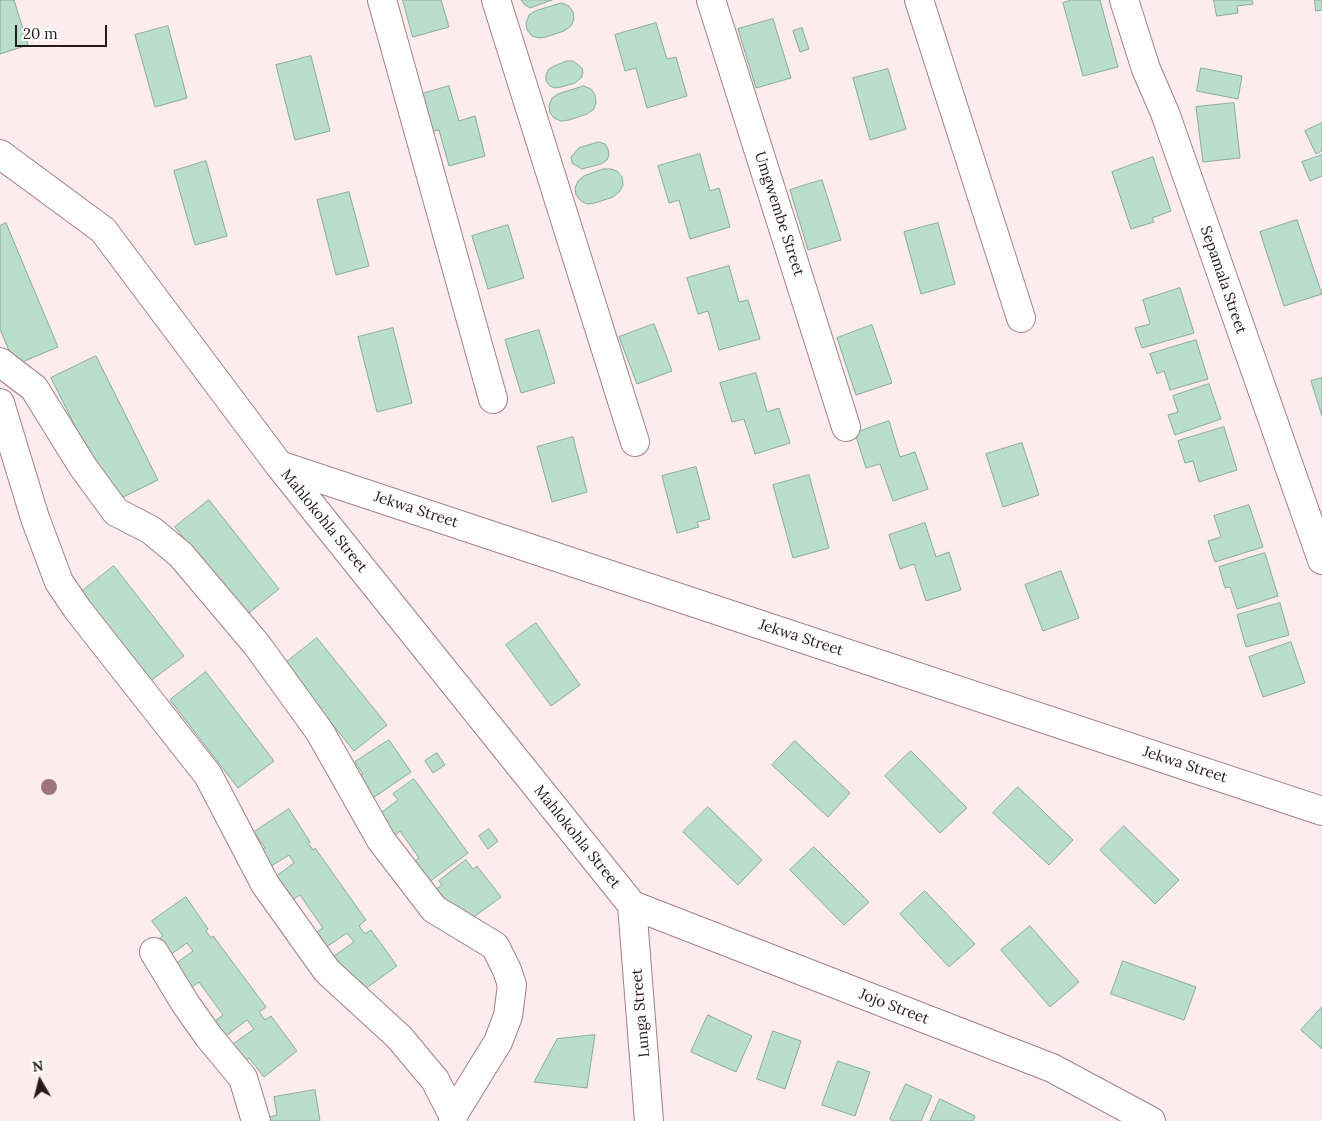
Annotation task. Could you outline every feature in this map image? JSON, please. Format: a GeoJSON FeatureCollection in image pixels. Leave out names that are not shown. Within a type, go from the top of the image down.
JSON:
{"type":"FeatureCollection","features":[{"type":"Feature","properties":{"kind":"street"},"geometry":{"type":"LineString","coordinates":[[382,0],[494,399]]}},
{"type":"Feature","properties":{"kind":"street"},"geometry":{"type":"LineString","coordinates":[[496,0],[635,442]]}},
{"type":"Feature","properties":{"kind":"street","name":"Umgwembe Street"},"geometry":{"type":"LineString","coordinates":[[711,0],[846,428]]}},
{"type":"Feature","properties":{"kind":"street"},"geometry":{"type":"LineString","coordinates":[[919,0],[1021,318]]}},
{"type":"Feature","properties":{"kind":"street","name":"Sepamala Street"},"geometry":{"type":"LineString","coordinates":[[1124,0],[1146,69],[1165,113],[1322,560]]}},
{"type":"Feature","properties":{"kind":"street","name":"Mahlokohla Street"},"geometry":{"type":"LineString","coordinates":[[0,154],[103,230],[279,465],[632,905]]}},
{"type":"Feature","properties":{"kind":"street"},"geometry":{"type":"LineString","coordinates":[[0,362],[34,388],[83,467],[116,512],[151,530],[180,555],[257,644],[320,732],[381,840],[434,909],[495,946],[512,985],[508,1016],[498,1042],[453,1118]]}},
{"type":"Feature","properties":{"kind":"street"},"geometry":{"type":"LineString","coordinates":[[0,403],[35,518],[59,582],[78,610],[208,775],[266,884],[327,971],[400,1036],[435,1080],[453,1118]]}},
{"type":"Feature","properties":{"kind":"street","name":"Jekwa Street"},"geometry":{"type":"LineString","coordinates":[[279,465],[1322,811]]}},
{"type":"Feature","properties":{"kind":"street","name":"Lunga Street"},"geometry":{"type":"LineString","coordinates":[[632,905],[650,1121]]}},
{"type":"Feature","properties":{"kind":"street","name":"Jojo Street"},"geometry":{"type":"LineString","coordinates":[[632,905],[1052,1068],[1151,1121]]}},
{"type":"Feature","properties":{"kind":"street"},"geometry":{"type":"LineString","coordinates":[[154,952],[190,1010],[243,1078],[256,1121]]}},
{"type":"Feature","properties":{"kind":"building"},"geometry":{"type":"Polygon","coordinates":[[[14,0],[28,45],[0,54],[0,1],[14,0]]]}},
{"type":"Feature","properties":{"kind":"building"},"geometry":{"type":"Polygon","coordinates":[[[403,0],[441,0],[449,27],[413,37],[403,0]]]}},
{"type":"Feature","properties":{"kind":"building"},"geometry":{"type":"Polygon","coordinates":[[[521,0],[552,0],[530,8],[521,0]]]}},
{"type":"Feature","properties":{"kind":"building"},"geometry":{"type":"Polygon","coordinates":[[[1072,0],[1100,0],[1118,67],[1083,76],[1063,3],[1072,0]]]}},
{"type":"Feature","properties":{"kind":"building"},"geometry":{"type":"Polygon","coordinates":[[[1214,0],[1252,0],[1253,4],[1237,6],[1238,13],[1217,16],[1214,0]]]}},
{"type":"Feature","properties":{"kind":"building"},"geometry":{"type":"Polygon","coordinates":[[[1315,0],[1322,0],[1322,10],[1316,11],[1315,0]]]}},
{"type":"Feature","properties":{"kind":"building"},"geometry":{"type":"Polygon","coordinates":[[[562,3],[569,6],[573,12],[574,19],[571,26],[564,31],[546,37],[532,36],[527,30],[526,23],[529,15],[535,11],[562,3]]]}},
{"type":"Feature","properties":{"kind":"building"},"geometry":{"type":"Polygon","coordinates":[[[773,19],[791,78],[756,88],[738,29],[773,19]]]}},
{"type":"Feature","properties":{"kind":"building"},"geometry":{"type":"Polygon","coordinates":[[[656,23],[667,59],[676,57],[687,96],[647,108],[636,68],[625,71],[615,35],[656,23]]]}},
{"type":"Feature","properties":{"kind":"building"},"geometry":{"type":"Polygon","coordinates":[[[168,26],[187,98],[155,107],[135,35],[168,26]]]}},
{"type":"Feature","properties":{"kind":"building"},"geometry":{"type":"Polygon","coordinates":[[[802,28],[809,49],[800,52],[793,31],[802,28]]]}},
{"type":"Feature","properties":{"kind":"building"},"geometry":{"type":"Polygon","coordinates":[[[311,56],[330,131],[295,140],[276,65],[311,56]]]}},
{"type":"Feature","properties":{"kind":"building"},"geometry":{"type":"Polygon","coordinates":[[[567,61],[573,61],[582,68],[581,78],[575,83],[561,87],[555,88],[550,86],[546,81],[548,70],[567,61]]]}},
{"type":"Feature","properties":{"kind":"building"},"geometry":{"type":"Polygon","coordinates":[[[1201,68],[1242,76],[1238,99],[1197,91],[1201,68]]]}},
{"type":"Feature","properties":{"kind":"building"},"geometry":{"type":"Polygon","coordinates":[[[888,69],[906,129],[870,140],[853,78],[888,69]]]}},
{"type":"Feature","properties":{"kind":"building"},"geometry":{"type":"Polygon","coordinates":[[[449,86],[459,121],[475,116],[485,156],[449,166],[439,130],[425,133],[415,96],[449,86]]]}},
{"type":"Feature","properties":{"kind":"building"},"geometry":{"type":"Polygon","coordinates":[[[584,86],[591,89],[595,95],[594,109],[587,114],[569,120],[561,121],[554,118],[550,113],[549,105],[552,98],[558,94],[584,86]]]}},
{"type":"Feature","properties":{"kind":"building"},"geometry":{"type":"Polygon","coordinates":[[[1234,103],[1240,158],[1203,162],[1196,107],[1234,103]]]}},
{"type":"Feature","properties":{"kind":"building"},"geometry":{"type":"Polygon","coordinates":[[[1322,123],[1322,151],[1316,154],[1305,131],[1322,123]]]}},
{"type":"Feature","properties":{"kind":"building"},"geometry":{"type":"Polygon","coordinates":[[[599,142],[605,144],[608,149],[609,155],[607,160],[601,164],[582,169],[572,163],[571,157],[579,148],[599,142]]]}},
{"type":"Feature","properties":{"kind":"building"},"geometry":{"type":"Polygon","coordinates":[[[700,154],[710,191],[719,188],[730,227],[690,239],[679,200],[669,203],[658,166],[700,154]]]}},
{"type":"Feature","properties":{"kind":"building"},"geometry":{"type":"Polygon","coordinates":[[[1322,155],[1322,176],[1310,181],[1302,162],[1322,155]]]}},
{"type":"Feature","properties":{"kind":"building"},"geometry":{"type":"Polygon","coordinates":[[[1153,157],[1171,211],[1152,218],[1154,222],[1131,229],[1112,172],[1153,157]]]}},
{"type":"Feature","properties":{"kind":"building"},"geometry":{"type":"Polygon","coordinates":[[[206,161],[227,236],[195,245],[174,171],[206,161]]]}},
{"type":"Feature","properties":{"kind":"building"},"geometry":{"type":"Polygon","coordinates":[[[603,169],[617,171],[622,177],[623,185],[620,191],[613,197],[595,203],[587,204],[581,201],[576,195],[575,188],[578,181],[584,176],[603,169]]]}},
{"type":"Feature","properties":{"kind":"building"},"geometry":{"type":"Polygon","coordinates":[[[822,180],[841,240],[808,250],[790,190],[822,180]]]}},
{"type":"Feature","properties":{"kind":"building"},"geometry":{"type":"Polygon","coordinates":[[[349,192],[369,266],[336,275],[317,200],[349,192]]]}},
{"type":"Feature","properties":{"kind":"building"},"geometry":{"type":"Polygon","coordinates":[[[1297,220],[1322,294],[1284,306],[1260,232],[1297,220]]]}},
{"type":"Feature","properties":{"kind":"building"},"geometry":{"type":"Polygon","coordinates":[[[6,223],[58,347],[15,365],[0,329],[0,226],[6,223]]]}},
{"type":"Feature","properties":{"kind":"building"},"geometry":{"type":"Polygon","coordinates":[[[938,223],[955,284],[921,294],[904,232],[938,223]]]}},
{"type":"Feature","properties":{"kind":"building"},"geometry":{"type":"Polygon","coordinates":[[[508,225],[524,278],[488,289],[472,236],[508,225]]]}},
{"type":"Feature","properties":{"kind":"building"},"geometry":{"type":"Polygon","coordinates":[[[729,266],[739,302],[748,300],[760,339],[719,350],[708,311],[698,314],[687,278],[729,266]]]}},
{"type":"Feature","properties":{"kind":"building"},"geometry":{"type":"Polygon","coordinates":[[[1180,288],[1194,333],[1142,348],[1135,328],[1150,324],[1143,300],[1180,288]]]}},
{"type":"Feature","properties":{"kind":"building"},"geometry":{"type":"Polygon","coordinates":[[[654,324],[672,371],[637,384],[619,337],[654,324]]]}},
{"type":"Feature","properties":{"kind":"building"},"geometry":{"type":"Polygon","coordinates":[[[872,325],[892,383],[856,395],[837,338],[872,325]]]}},
{"type":"Feature","properties":{"kind":"building"},"geometry":{"type":"Polygon","coordinates":[[[393,328],[412,403],[377,412],[358,337],[393,328]]]}},
{"type":"Feature","properties":{"kind":"building"},"geometry":{"type":"Polygon","coordinates":[[[539,330],[555,383],[521,393],[505,340],[539,330]]]}},
{"type":"Feature","properties":{"kind":"building"},"geometry":{"type":"Polygon","coordinates":[[[1196,340],[1208,379],[1170,390],[1164,371],[1157,374],[1150,354],[1196,340]]]}},
{"type":"Feature","properties":{"kind":"building"},"geometry":{"type":"Polygon","coordinates":[[[96,356],[158,480],[113,502],[51,378],[96,356]]]}},
{"type":"Feature","properties":{"kind":"building"},"geometry":{"type":"Polygon","coordinates":[[[756,373],[767,412],[779,408],[790,443],[755,454],[744,419],[732,422],[720,383],[756,373]]]}},
{"type":"Feature","properties":{"kind":"building"},"geometry":{"type":"Polygon","coordinates":[[[1322,378],[1322,416],[1311,381],[1322,378]]]}},
{"type":"Feature","properties":{"kind":"building"},"geometry":{"type":"Polygon","coordinates":[[[1209,384],[1221,419],[1175,435],[1168,415],[1178,412],[1173,396],[1209,384]]]}},
{"type":"Feature","properties":{"kind":"building"},"geometry":{"type":"Polygon","coordinates":[[[889,421],[900,457],[915,452],[928,489],[893,501],[880,464],[866,468],[855,433],[889,421]]]}},
{"type":"Feature","properties":{"kind":"building"},"geometry":{"type":"Polygon","coordinates":[[[1224,427],[1237,470],[1199,482],[1193,461],[1185,463],[1178,441],[1224,427]]]}},
{"type":"Feature","properties":{"kind":"building"},"geometry":{"type":"Polygon","coordinates":[[[573,437],[587,492],[552,502],[537,447],[573,437]]]}},
{"type":"Feature","properties":{"kind":"building"},"geometry":{"type":"Polygon","coordinates":[[[1022,443],[1039,495],[1003,507],[986,454],[1022,443]]]}},
{"type":"Feature","properties":{"kind":"building"},"geometry":{"type":"Polygon","coordinates":[[[696,467],[710,519],[697,522],[699,527],[677,533],[662,476],[696,467]]]}},
{"type":"Feature","properties":{"kind":"building"},"geometry":{"type":"Polygon","coordinates":[[[809,475],[829,548],[793,558],[773,485],[809,475]]]}},
{"type":"Feature","properties":{"kind":"building"},"geometry":{"type":"Polygon","coordinates":[[[209,500],[279,589],[245,616],[175,527],[209,500]]]}},
{"type":"Feature","properties":{"kind":"building"},"geometry":{"type":"Polygon","coordinates":[[[1249,505],[1263,547],[1215,562],[1208,541],[1221,537],[1214,516],[1249,505]]]}},
{"type":"Feature","properties":{"kind":"building"},"geometry":{"type":"Polygon","coordinates":[[[925,523],[936,557],[949,552],[961,590],[926,601],[914,564],[900,569],[889,535],[925,523]]]}},
{"type":"Feature","properties":{"kind":"building"},"geometry":{"type":"Polygon","coordinates":[[[1265,553],[1278,596],[1237,609],[1230,587],[1225,588],[1219,567],[1265,553]]]}},
{"type":"Feature","properties":{"kind":"building"},"geometry":{"type":"Polygon","coordinates":[[[114,566],[184,656],[149,682],[81,592],[114,566]]]}},
{"type":"Feature","properties":{"kind":"building"},"geometry":{"type":"Polygon","coordinates":[[[1061,571],[1079,618],[1043,631],[1025,585],[1061,571]]]}},
{"type":"Feature","properties":{"kind":"building"},"geometry":{"type":"Polygon","coordinates":[[[1280,603],[1289,635],[1246,647],[1237,615],[1280,603]]]}},
{"type":"Feature","properties":{"kind":"building"},"geometry":{"type":"Polygon","coordinates":[[[536,623],[580,685],[551,706],[506,645],[536,623]]]}},
{"type":"Feature","properties":{"kind":"building"},"geometry":{"type":"Polygon","coordinates":[[[317,638],[387,725],[354,751],[284,664],[317,638]]]}},
{"type":"Feature","properties":{"kind":"building"},"geometry":{"type":"Polygon","coordinates":[[[1291,642],[1305,683],[1263,697],[1249,657],[1291,642]]]}},
{"type":"Feature","properties":{"kind":"building"},"geometry":{"type":"Polygon","coordinates":[[[206,672],[274,761],[238,788],[170,700],[206,672]]]}},
{"type":"Feature","properties":{"kind":"building"},"geometry":{"type":"Polygon","coordinates":[[[389,740],[411,772],[370,800],[355,779],[363,774],[355,762],[389,740]]]}},
{"type":"Feature","properties":{"kind":"building"},"geometry":{"type":"Polygon","coordinates":[[[795,741],[850,793],[828,817],[772,765],[795,741]]]}},
{"type":"Feature","properties":{"kind":"building"},"geometry":{"type":"Polygon","coordinates":[[[911,751],[967,808],[940,833],[885,776],[911,751]]]}},
{"type":"Feature","properties":{"kind":"building"},"geometry":{"type":"Polygon","coordinates":[[[437,753],[445,765],[433,773],[425,761],[437,753]]]}},
{"type":"Feature","properties":{"kind":"building"},"geometry":{"type":"Polygon","coordinates":[[[414,779],[468,853],[425,885],[410,865],[419,858],[400,831],[394,836],[378,815],[398,800],[393,794],[414,779]]]}},
{"type":"Feature","properties":{"kind":"building"},"geometry":{"type":"Polygon","coordinates":[[[1018,787],[1073,840],[1049,865],[993,813],[1018,787]]]}},
{"type":"Feature","properties":{"kind":"building"},"geometry":{"type":"Polygon","coordinates":[[[708,807],[762,860],[738,885],[683,832],[708,807]]]}},
{"type":"Feature","properties":{"kind":"building"},"geometry":{"type":"Polygon","coordinates":[[[289,809],[310,842],[308,843],[313,850],[315,848],[366,920],[359,926],[365,934],[371,930],[397,966],[362,991],[348,971],[344,974],[333,957],[354,942],[347,933],[325,948],[315,933],[323,928],[300,895],[292,900],[275,877],[294,863],[289,855],[268,868],[257,852],[265,848],[254,832],[289,809]]]}},
{"type":"Feature","properties":{"kind":"building"},"geometry":{"type":"Polygon","coordinates":[[[1124,826],[1179,880],[1155,904],[1100,850],[1124,826]]]}},
{"type":"Feature","properties":{"kind":"building"},"geometry":{"type":"Polygon","coordinates":[[[489,829],[498,841],[488,849],[479,836],[489,829]]]}},
{"type":"Feature","properties":{"kind":"building"},"geometry":{"type":"Polygon","coordinates":[[[814,847],[869,902],[844,925],[790,870],[814,847]]]}},
{"type":"Feature","properties":{"kind":"building"},"geometry":{"type":"Polygon","coordinates":[[[466,860],[473,869],[477,866],[501,897],[467,922],[432,892],[442,885],[439,881],[466,860]]]}},
{"type":"Feature","properties":{"kind":"building"},"geometry":{"type":"Polygon","coordinates":[[[925,891],[975,944],[949,967],[900,914],[925,891]]]}},
{"type":"Feature","properties":{"kind":"building"},"geometry":{"type":"Polygon","coordinates":[[[186,897],[208,929],[206,931],[211,938],[213,936],[266,1007],[259,1012],[265,1020],[271,1016],[297,1051],[264,1077],[249,1058],[246,1060],[233,1044],[254,1029],[247,1020],[226,1036],[215,1021],[223,1015],[199,982],[191,988],[174,965],[193,951],[187,943],[167,957],[155,941],[163,936],[152,921],[186,897]]]}},
{"type":"Feature","properties":{"kind":"building"},"geometry":{"type":"Polygon","coordinates":[[[1030,926],[1079,982],[1050,1007],[1001,950],[1030,926]]]}},
{"type":"Feature","properties":{"kind":"building"},"geometry":{"type":"Polygon","coordinates":[[[1123,961],[1196,987],[1184,1020],[1111,994],[1123,961]]]}},
{"type":"Feature","properties":{"kind":"building"},"geometry":{"type":"Polygon","coordinates":[[[1322,1007],[1322,1049],[1301,1030],[1322,1007]]]}},
{"type":"Feature","properties":{"kind":"building"},"geometry":{"type":"Polygon","coordinates":[[[708,1015],[752,1036],[736,1072],[691,1052],[708,1015]]]}},
{"type":"Feature","properties":{"kind":"building"},"geometry":{"type":"Polygon","coordinates":[[[773,1031],[801,1041],[785,1089],[757,1079],[773,1031]]]}},
{"type":"Feature","properties":{"kind":"building"},"geometry":{"type":"Polygon","coordinates":[[[595,1035],[587,1088],[534,1082],[557,1039],[595,1035]]]}},
{"type":"Feature","properties":{"kind":"building"},"geometry":{"type":"Polygon","coordinates":[[[838,1061],[870,1072],[855,1116],[822,1105],[838,1061]]]}},
{"type":"Feature","properties":{"kind":"building"},"geometry":{"type":"Polygon","coordinates":[[[906,1084],[932,1096],[921,1121],[893,1121],[890,1119],[906,1084]]]}},
{"type":"Feature","properties":{"kind":"building"},"geometry":{"type":"Polygon","coordinates":[[[315,1090],[320,1121],[269,1121],[269,1117],[277,1115],[274,1097],[315,1090]]]}},
{"type":"Feature","properties":{"kind":"building"},"geometry":{"type":"Polygon","coordinates":[[[940,1099],[975,1116],[973,1121],[930,1121],[940,1099]]]}}]}
